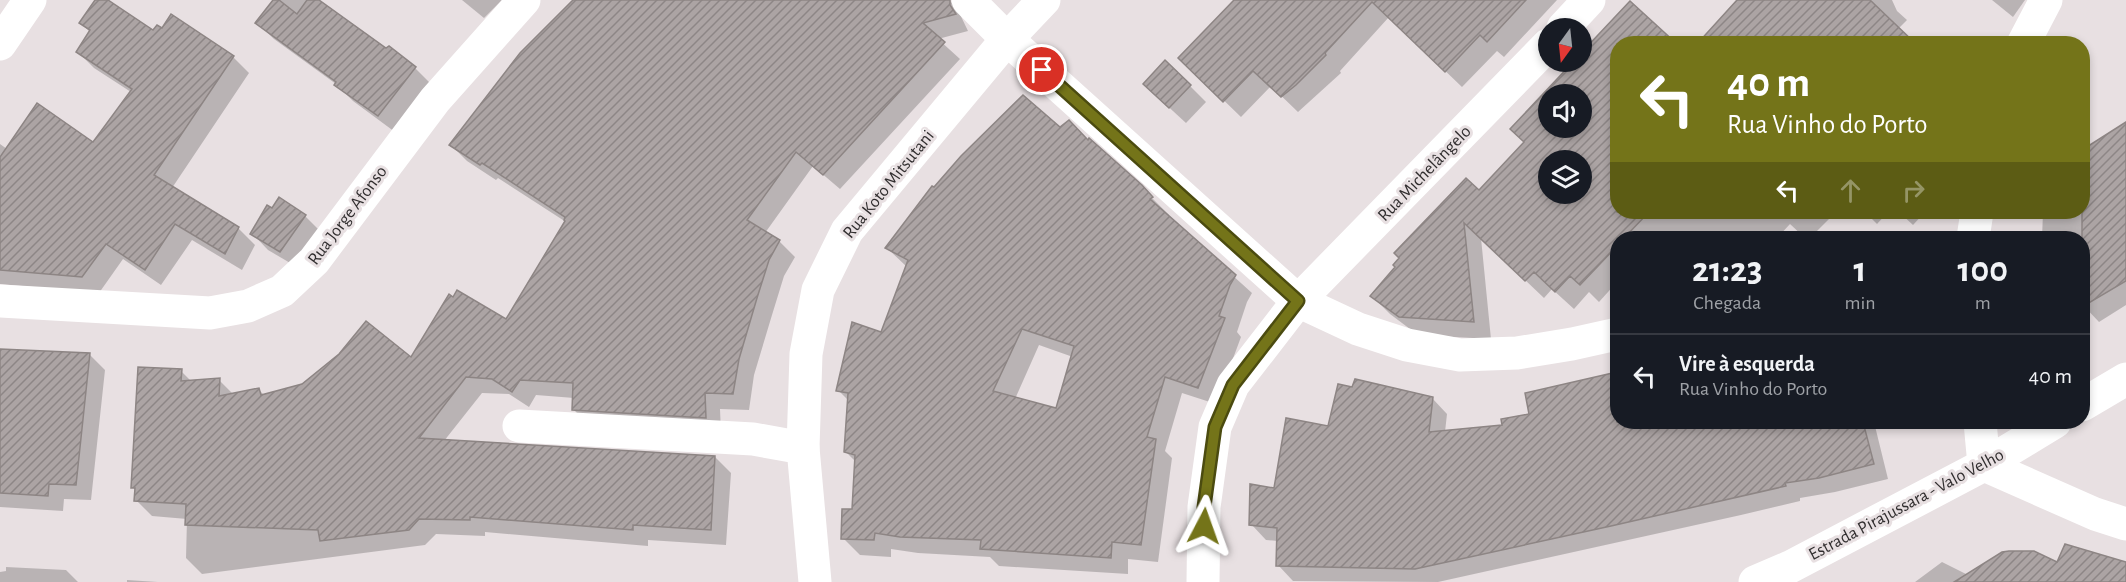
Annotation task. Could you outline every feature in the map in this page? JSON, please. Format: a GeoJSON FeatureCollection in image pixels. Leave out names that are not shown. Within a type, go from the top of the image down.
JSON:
{"type":"FeatureCollection","features":[{"type":"Feature","properties":{"kind":"street"},"geometry":{"type":"LineString","coordinates":[[0,44],[30,0]]}},
{"type":"Feature","properties":{"kind":"street","name":"Rua Jorge Afonso"},"geometry":{"type":"LineString","coordinates":[[0,301],[210,313],[248,306],[282,291],[314,261],[435,100],[524,0]]}},
{"type":"Feature","properties":{"kind":"street"},"geometry":{"type":"LineString","coordinates":[[968,0],[1007,39],[1298,301],[1358,329],[1407,345],[1460,355],[1518,353],[1610,336]]}},
{"type":"Feature","properties":{"kind":"street","name":"Rua Koto Mitsutani"},"geometry":{"type":"LineString","coordinates":[[815,582],[803,448],[806,354],[818,290],[847,231],[1007,39],[1044,0]]}},
{"type":"Feature","properties":{"kind":"street"},"geometry":{"type":"LineString","coordinates":[[1572,18],[1589,0]]}},
{"type":"Feature","properties":{"kind":"street"},"geometry":{"type":"LineString","coordinates":[[2028,36],[2046,0]]}},
{"type":"Feature","properties":{"kind":"street","name":"Rua Michelângelo"},"geometry":{"type":"LineString","coordinates":[[1203,582],[1204,507],[1215,427],[1233,385],[1298,301],[1538,55]]}},
{"type":"Feature","properties":{"kind":"street"},"geometry":{"type":"LineString","coordinates":[[2090,400],[2126,379]]}},
{"type":"Feature","properties":{"kind":"street"},"geometry":{"type":"LineString","coordinates":[[519,426],[753,439],[803,448]]}},
{"type":"Feature","properties":{"kind":"street"},"geometry":{"type":"LineString","coordinates":[[1981,429],[1984,465],[2095,514],[2126,524]]}},
{"type":"Feature","properties":{"kind":"street","name":"Estrada Pirajussara - Valo Velho"},"geometry":{"type":"LineString","coordinates":[[1755,582],[1790,567],[1984,465],[2043,429]]}},
{"type":"Feature","properties":{"kind":"building"},"geometry":{"type":"Polygon","coordinates":[[[95,0],[108,0],[153,30],[157,25],[162,28],[171,14],[234,56],[154,175],[239,227],[225,254],[175,224],[145,270],[106,244],[82,277],[0,270],[0,157],[37,103],[93,142],[132,89],[76,52],[90,30],[79,23],[95,0]]]}},
{"type":"Feature","properties":{"kind":"building"},"geometry":{"type":"Polygon","coordinates":[[[273,0],[279,0],[297,14],[307,0],[319,0],[386,48],[389,46],[416,67],[378,116],[334,85],[336,82],[255,23],[273,0]]]}},
{"type":"Feature","properties":{"kind":"building"},"geometry":{"type":"Polygon","coordinates":[[[573,0],[950,0],[950,5],[956,14],[923,23],[945,42],[823,175],[796,152],[747,220],[780,240],[769,260],[757,298],[739,359],[733,394],[705,393],[706,418],[572,410],[573,383],[520,380],[512,392],[492,379],[466,377],[419,438],[715,456],[711,530],[633,525],[633,530],[470,517],[470,520],[419,519],[409,530],[320,541],[318,530],[185,525],[186,504],[134,501],[135,488],[131,488],[138,367],[182,369],[181,381],[220,378],[219,396],[259,388],[261,395],[302,384],[339,354],[366,321],[411,357],[449,294],[453,297],[457,290],[506,319],[565,221],[565,217],[482,163],[480,165],[449,145],[520,53],[573,0]]]}},
{"type":"Feature","properties":{"kind":"building"},"geometry":{"type":"Polygon","coordinates":[[[1234,0],[1526,0],[1487,42],[1480,35],[1445,72],[1372,2],[1325,53],[1326,55],[1281,97],[1253,71],[1223,102],[1178,58],[1234,0]]]}},
{"type":"Feature","properties":{"kind":"building"},"geometry":{"type":"Polygon","coordinates":[[[1737,0],[1870,0],[1908,36],[1704,36],[1737,0]]]}},
{"type":"Feature","properties":{"kind":"building"},"geometry":{"type":"Polygon","coordinates":[[[1630,1],[1668,36],[1610,36],[1610,219],[1642,219],[1631,231],[1610,231],[1610,253],[1580,285],[1570,276],[1555,292],[1534,272],[1525,281],[1464,223],[1474,322],[1399,317],[1370,296],[1395,267],[1393,265],[1399,258],[1394,253],[1466,178],[1479,190],[1524,142],[1510,129],[1538,99],[1538,138],[1592,138],[1592,84],[1552,84],[1564,72],[1592,72],[1592,41],[1630,1]]]}},
{"type":"Feature","properties":{"kind":"building"},"geometry":{"type":"Polygon","coordinates":[[[1165,60],[1191,85],[1169,108],[1143,84],[1165,60]]]}},
{"type":"Feature","properties":{"kind":"building"},"geometry":{"type":"Polygon","coordinates":[[[1023,95],[1060,127],[1069,120],[1088,140],[1089,138],[1142,185],[1153,197],[1150,199],[1236,275],[1219,316],[1225,318],[1198,388],[1165,377],[1147,437],[1156,439],[1141,545],[1112,542],[1111,558],[980,549],[981,540],[900,537],[875,533],[874,540],[841,539],[842,509],[852,509],[855,455],[844,452],[848,393],[836,391],[852,322],[881,332],[908,260],[885,248],[932,186],[934,187],[961,156],[1023,95]],[[1022,329],[993,391],[1056,408],[1074,346],[1022,329]]]}},
{"type":"Feature","properties":{"kind":"building"},"geometry":{"type":"Polygon","coordinates":[[[2126,122],[2126,281],[2090,302],[2090,231],[2082,231],[2082,219],[2090,219],[2090,145],[2126,122]]]}},
{"type":"Feature","properties":{"kind":"building"},"geometry":{"type":"Polygon","coordinates":[[[279,197],[306,215],[280,252],[250,234],[267,205],[272,208],[279,197]]]}},
{"type":"Feature","properties":{"kind":"building"},"geometry":{"type":"Polygon","coordinates":[[[0,349],[90,353],[76,485],[49,484],[48,496],[0,493],[0,349]]]}},
{"type":"Feature","properties":{"kind":"building"},"geometry":{"type":"Polygon","coordinates":[[[1610,374],[1610,429],[1865,429],[1874,464],[1819,478],[1785,483],[1786,486],[1415,569],[1276,566],[1277,528],[1249,525],[1250,484],[1274,488],[1286,418],[1328,426],[1338,384],[1352,387],[1355,379],[1433,397],[1429,432],[1502,425],[1501,419],[1529,414],[1525,393],[1610,374]]]}},
{"type":"Feature","properties":{"kind":"building"},"geometry":{"type":"Polygon","coordinates":[[[2065,544],[2126,562],[2126,582],[1954,582],[2002,552],[2034,551],[2057,562],[2065,544]]]}},
{"type":"Feature","properties":{"kind":"route"},"geometry":{"type":"LineString","coordinates":[[1042,70],[1298,301],[1233,385],[1215,427],[1204,507],[1204,526]]}}]}
